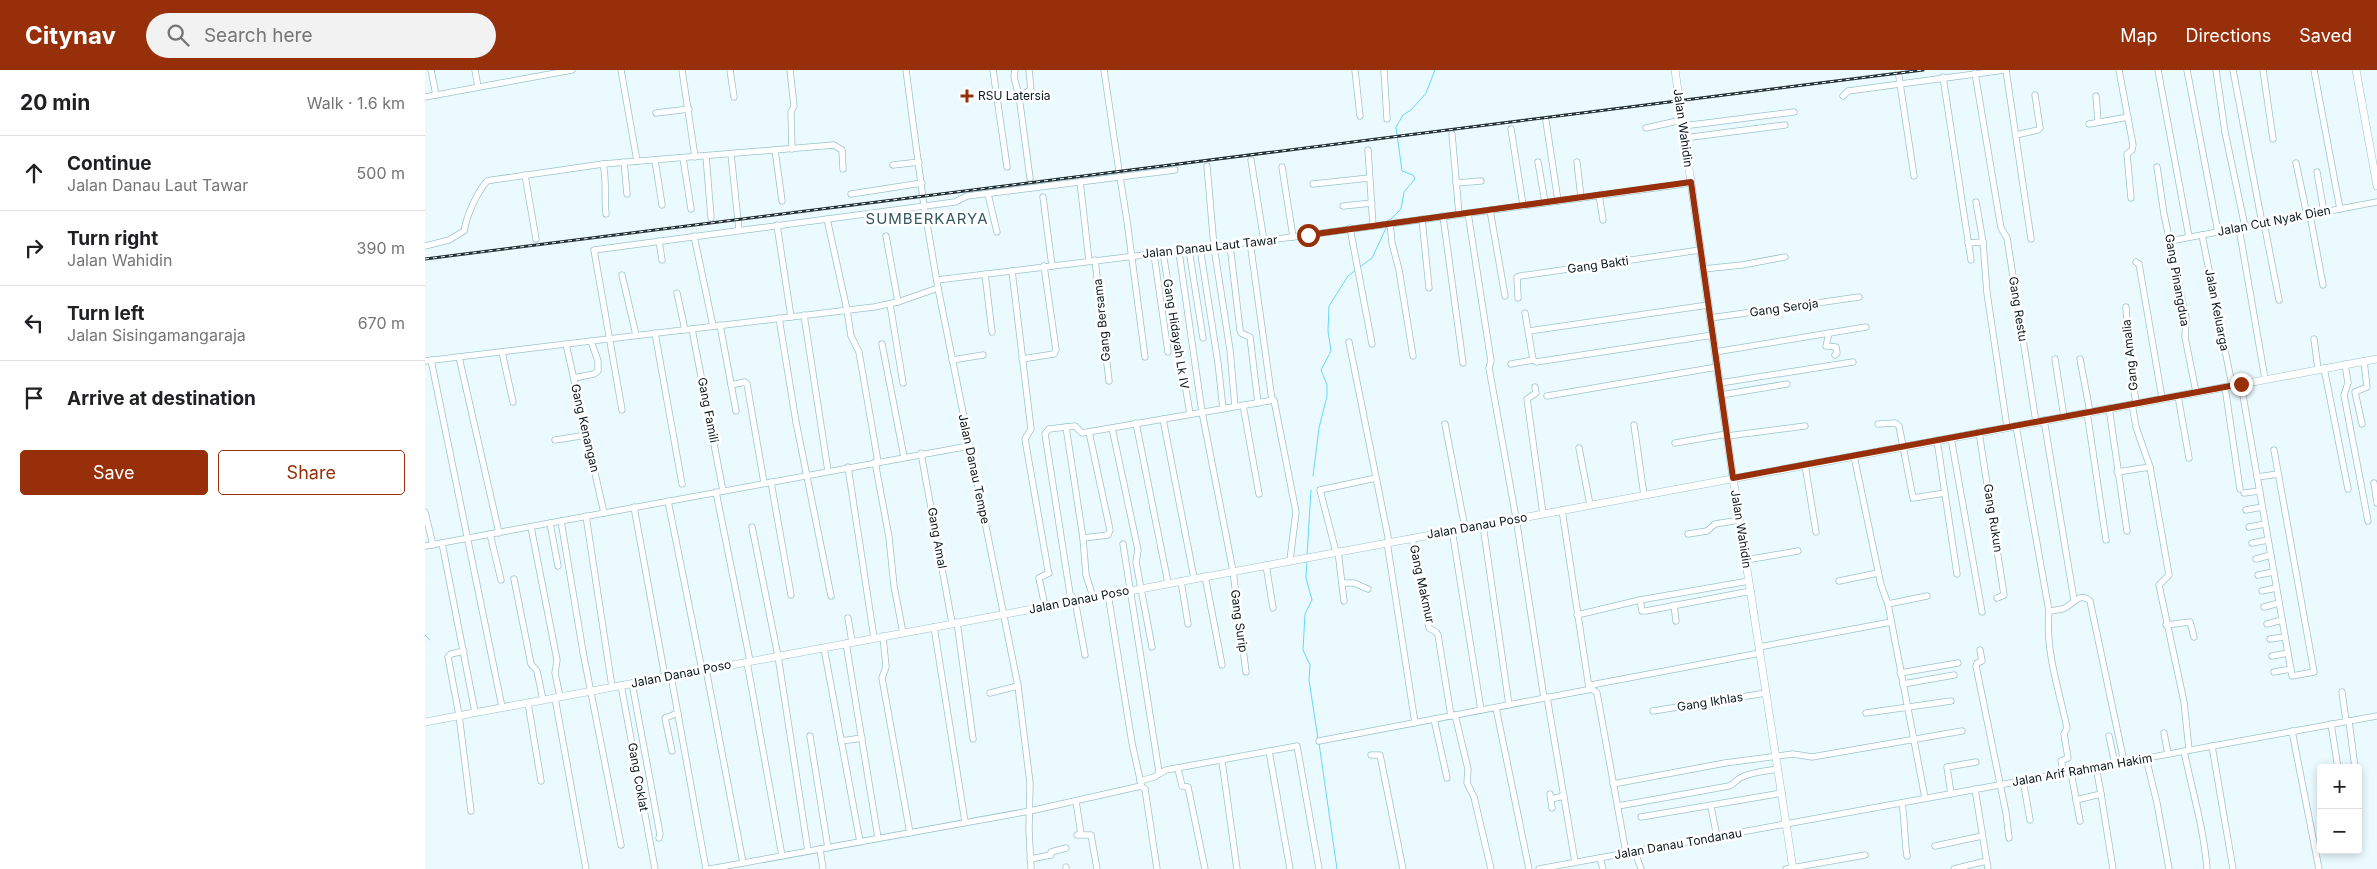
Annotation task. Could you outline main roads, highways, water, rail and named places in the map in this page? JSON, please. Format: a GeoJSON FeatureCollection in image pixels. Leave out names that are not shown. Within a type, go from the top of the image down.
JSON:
{"type":"FeatureCollection","features":[{"type":"Feature","properties":{"kind":"waterway"},"geometry":{"type":"LineString","coordinates":[[1390,220],[1401,209],[1404,192],[1415,179],[1413,175],[1402,171],[1396,127],[1403,115],[1411,110],[1426,93],[1435,70]]}},
{"type":"Feature","properties":{"kind":"waterway"},"geometry":{"type":"LineString","coordinates":[[1360,267],[1372,258],[1387,226]]}},
{"type":"Feature","properties":{"kind":"waterway"},"geometry":{"type":"LineString","coordinates":[[1313,476],[1319,428],[1327,396],[1327,385],[1321,370],[1331,351],[1328,331],[1329,306],[1348,276],[1356,270]]}},
{"type":"Feature","properties":{"kind":"waterway"},"geometry":{"type":"LineString","coordinates":[[1307,556],[1311,490]]}},
{"type":"Feature","properties":{"kind":"waterway"},"geometry":{"type":"LineString","coordinates":[[1307,560],[1306,578],[1312,600],[1305,614],[1303,650],[1310,665],[1309,680],[1318,739]]}},
{"type":"Feature","properties":{"kind":"waterway"},"geometry":{"type":"LineString","coordinates":[[425,635],[430,640]]}},
{"type":"Feature","properties":{"kind":"waterway"},"geometry":{"type":"LineString","coordinates":[[1319,743],[1337,869]]}},
{"type":"Feature","properties":{"kind":"railway"},"geometry":{"type":"LineString","coordinates":[[425,259],[1923,70]]}},
{"type":"Feature","properties":{"kind":"place","name":"RSU Latersia"},"geometry":{"type":"Point","coordinates":[967,96]}},
{"type":"Feature","properties":{"kind":"district","name":"SUMBERKARYA"},"geometry":{"type":"Point","coordinates":[927,219]}}]}
